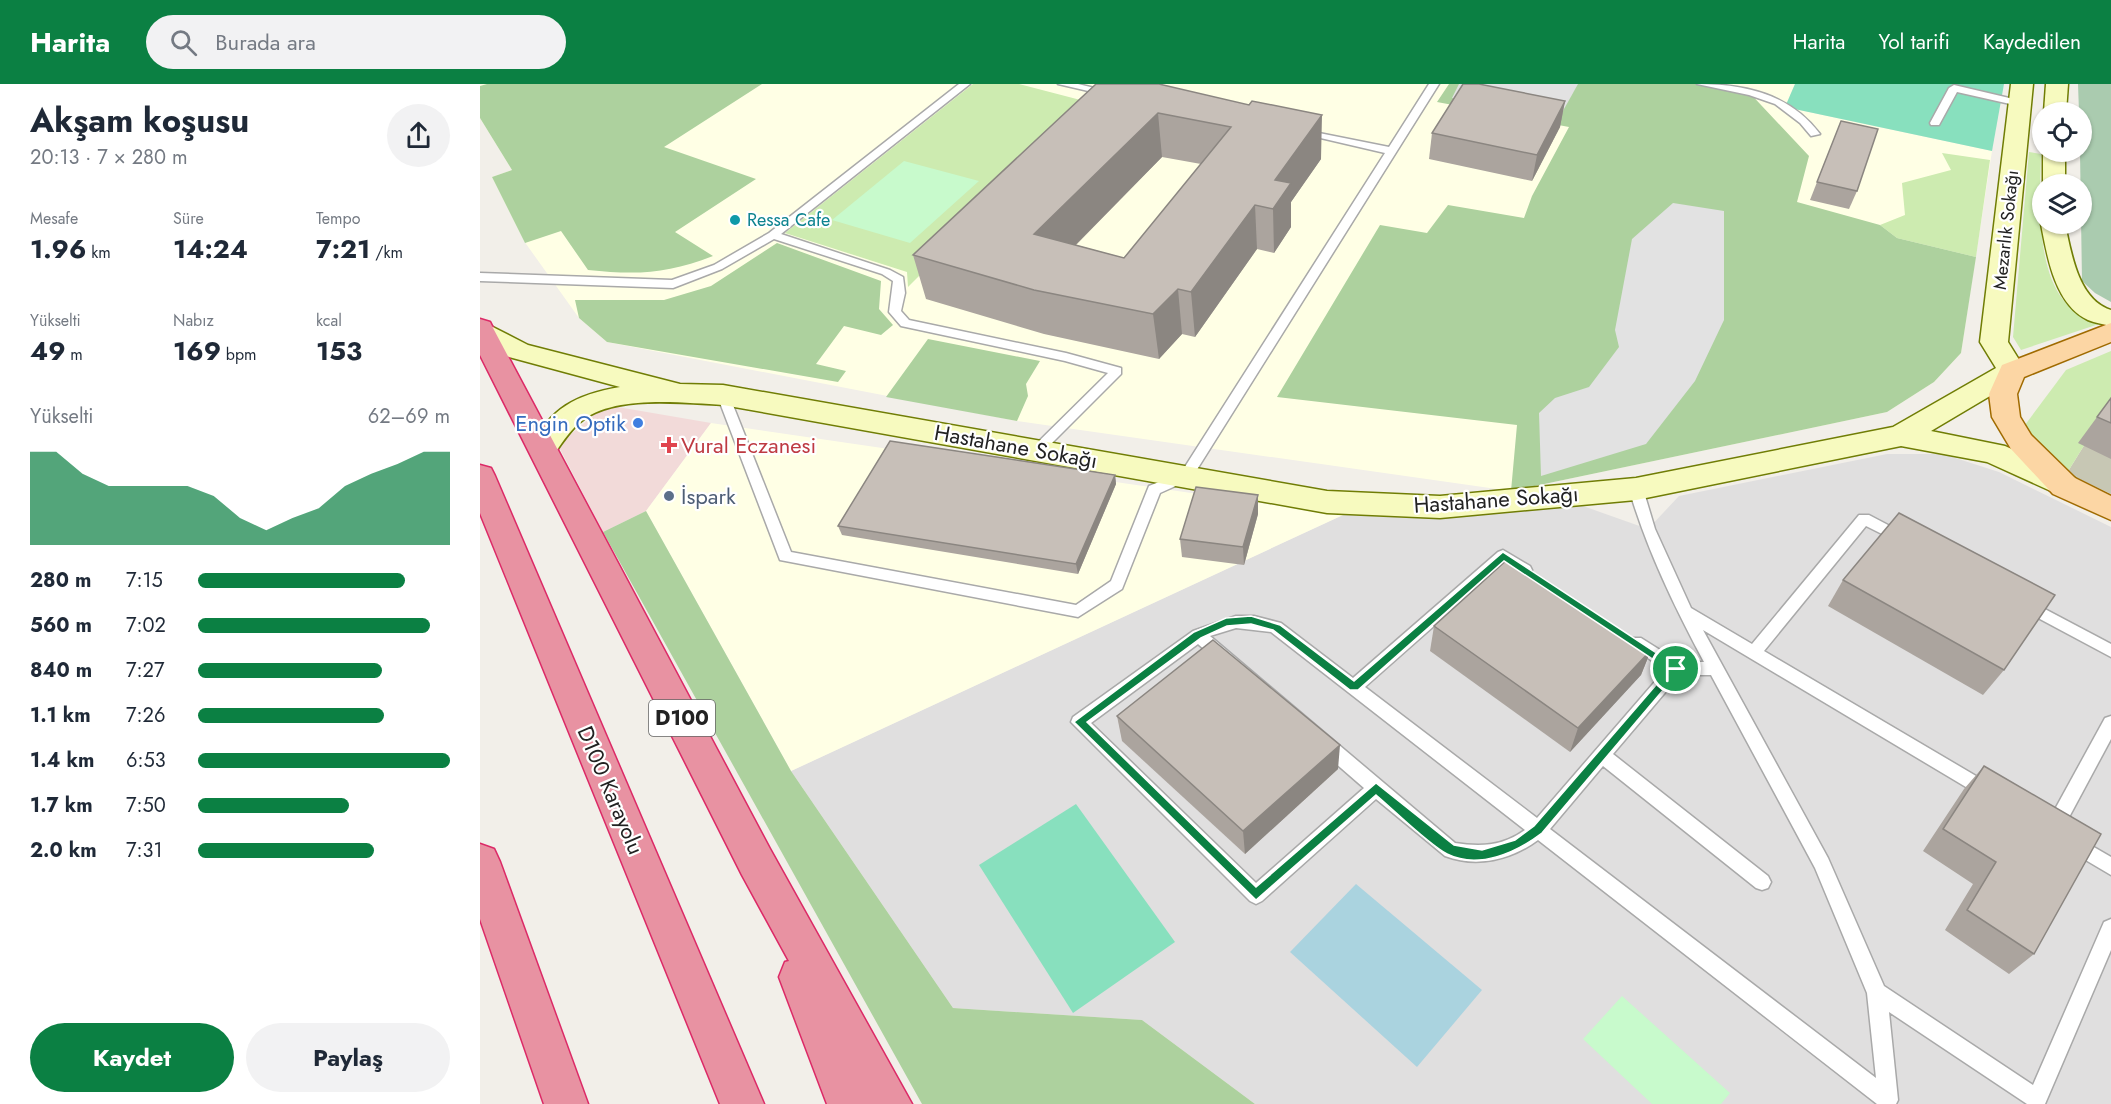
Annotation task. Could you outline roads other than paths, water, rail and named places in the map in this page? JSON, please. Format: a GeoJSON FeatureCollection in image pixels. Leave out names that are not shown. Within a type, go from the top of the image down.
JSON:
{"type":"FeatureCollection","features":[{"type":"Feature","properties":{"kind":"highway","name":"D100"},"geometry":{"type":"LineString","coordinates":[[481,329],[756,862],[890,1104]]}},
{"type":"Feature","properties":{"kind":"highway","name":"D100 Karayolu"},"geometry":{"type":"LineString","coordinates":[[480,476],[742,1104]]}},
{"type":"Feature","properties":{"kind":"highway"},"geometry":{"type":"LineString","coordinates":[[480,862],[566,1104]]}},
{"type":"Feature","properties":{"kind":"highway"},"geometry":{"type":"LineString","coordinates":[[756,862],[849,1104]]}},
{"type":"Feature","properties":{"kind":"main road","name":"Hastahane Sokağı"},"geometry":{"type":"LineString","coordinates":[[2012,371],[2111,332]]}},
{"type":"Feature","properties":{"kind":"main road"},"geometry":{"type":"LineString","coordinates":[[2012,371],[2004,394],[2006,417],[2021,442],[2064,486],[2111,509]]}},
{"type":"Feature","properties":{"kind":"street"},"geometry":{"type":"LineString","coordinates":[[2056,102],[2058,84]]}},
{"type":"Feature","properties":{"kind":"street","name":"Mezarlık Sokağı"},"geometry":{"type":"LineString","coordinates":[[2012,371],[1994,342],[2020,94]]}},
{"type":"Feature","properties":{"kind":"street"},"geometry":{"type":"LineString","coordinates":[[2055,234],[2064,270],[2076,295],[2089,308],[2111,318]]}},
{"type":"Feature","properties":{"kind":"street","name":"Hastahane Sokağı"},"geometry":{"type":"LineString","coordinates":[[481,329],[519,351],[680,393]]}},
{"type":"Feature","properties":{"kind":"street","name":"Hastahane Sokağı"},"geometry":{"type":"LineString","coordinates":[[543,449],[555,426],[580,409],[605,397],[680,393],[723,396],[1327,502],[1440,507],[1636,489],[1901,436],[2012,371]]}},
{"type":"Feature","properties":{"kind":"street"},"geometry":{"type":"LineString","coordinates":[[1901,436],[1994,453],[2064,486]]}},
{"type":"Feature","properties":{"kind":"lane"},"geometry":{"type":"LineString","coordinates":[[480,277],[673,284],[718,267],[773,235],[964,84]]}},
{"type":"Feature","properties":{"kind":"lane"},"geometry":{"type":"LineString","coordinates":[[1063,84],[1125,97]]}},
{"type":"Feature","properties":{"kind":"lane"},"geometry":{"type":"LineString","coordinates":[[723,396],[785,556],[1078,611],[1118,585],[1154,490],[1186,476],[1434,84]]}},
{"type":"Feature","properties":{"kind":"lane"},"geometry":{"type":"LineString","coordinates":[[1702,84],[1765,94],[1804,119],[1815,134]]}},
{"type":"Feature","properties":{"kind":"lane"},"geometry":{"type":"LineString","coordinates":[[1765,94],[1770,84]]}},
{"type":"Feature","properties":{"kind":"lane"},"geometry":{"type":"LineString","coordinates":[[1935,123],[1954,88],[2020,94]]}},
{"type":"Feature","properties":{"kind":"lane"},"geometry":{"type":"LineString","coordinates":[[1287,130],[1392,151]]}},
{"type":"Feature","properties":{"kind":"lane"},"geometry":{"type":"LineString","coordinates":[[773,235],[886,272],[899,280],[895,312],[905,322],[1066,357],[1117,371],[1037,450]]}},
{"type":"Feature","properties":{"kind":"lane"},"geometry":{"type":"LineString","coordinates":[[1376,788],[1256,895],[1079,722],[1198,635],[1226,622],[1251,620],[1276,627],[1888,1100],[1877,993],[1822,864],[1685,612],[1648,529],[1636,489]]}},
{"type":"Feature","properties":{"kind":"lane"},"geometry":{"type":"LineString","coordinates":[[1754,653],[1864,519],[1916,546]]}},
{"type":"Feature","properties":{"kind":"lane"},"geometry":{"type":"LineString","coordinates":[[1354,687],[1503,556],[1542,581]]}},
{"type":"Feature","properties":{"kind":"lane"},"geometry":{"type":"LineString","coordinates":[[2008,596],[2111,651]]}},
{"type":"Feature","properties":{"kind":"lane"},"geometry":{"type":"LineString","coordinates":[[1685,612],[2001,799]]}},
{"type":"Feature","properties":{"kind":"lane"},"geometry":{"type":"LineString","coordinates":[[1618,631],[1676,669],[1716,669]]}},
{"type":"Feature","properties":{"kind":"lane"},"geometry":{"type":"LineString","coordinates":[[1198,635],[1451,850],[1482,855],[1518,844],[1538,830],[1676,669]]}},
{"type":"Feature","properties":{"kind":"lane"},"geometry":{"type":"LineString","coordinates":[[2111,723],[2048,826],[2111,867]]}},
{"type":"Feature","properties":{"kind":"lane"},"geometry":{"type":"LineString","coordinates":[[1602,755],[1762,882]]}},
{"type":"Feature","properties":{"kind":"lane"},"geometry":{"type":"LineString","coordinates":[[1877,993],[2037,1099],[2111,928]]}},
{"type":"Feature","properties":{"kind":"water"},"geometry":{"type":"Polygon","coordinates":[[[1356,884],[1482,990],[1417,1067],[1290,952],[1356,884]]]}},
{"type":"Feature","properties":{"kind":"place","name":"Ressa Cafe"},"geometry":{"type":"Point","coordinates":[735,220]}},
{"type":"Feature","properties":{"kind":"place","name":"Engin Optik"},"geometry":{"type":"Point","coordinates":[638,423]}},
{"type":"Feature","properties":{"kind":"place","name":"Vural Eczanesi"},"geometry":{"type":"Point","coordinates":[669,445]}},
{"type":"Feature","properties":{"kind":"place","name":"İspark"},"geometry":{"type":"Point","coordinates":[669,496]}}]}
